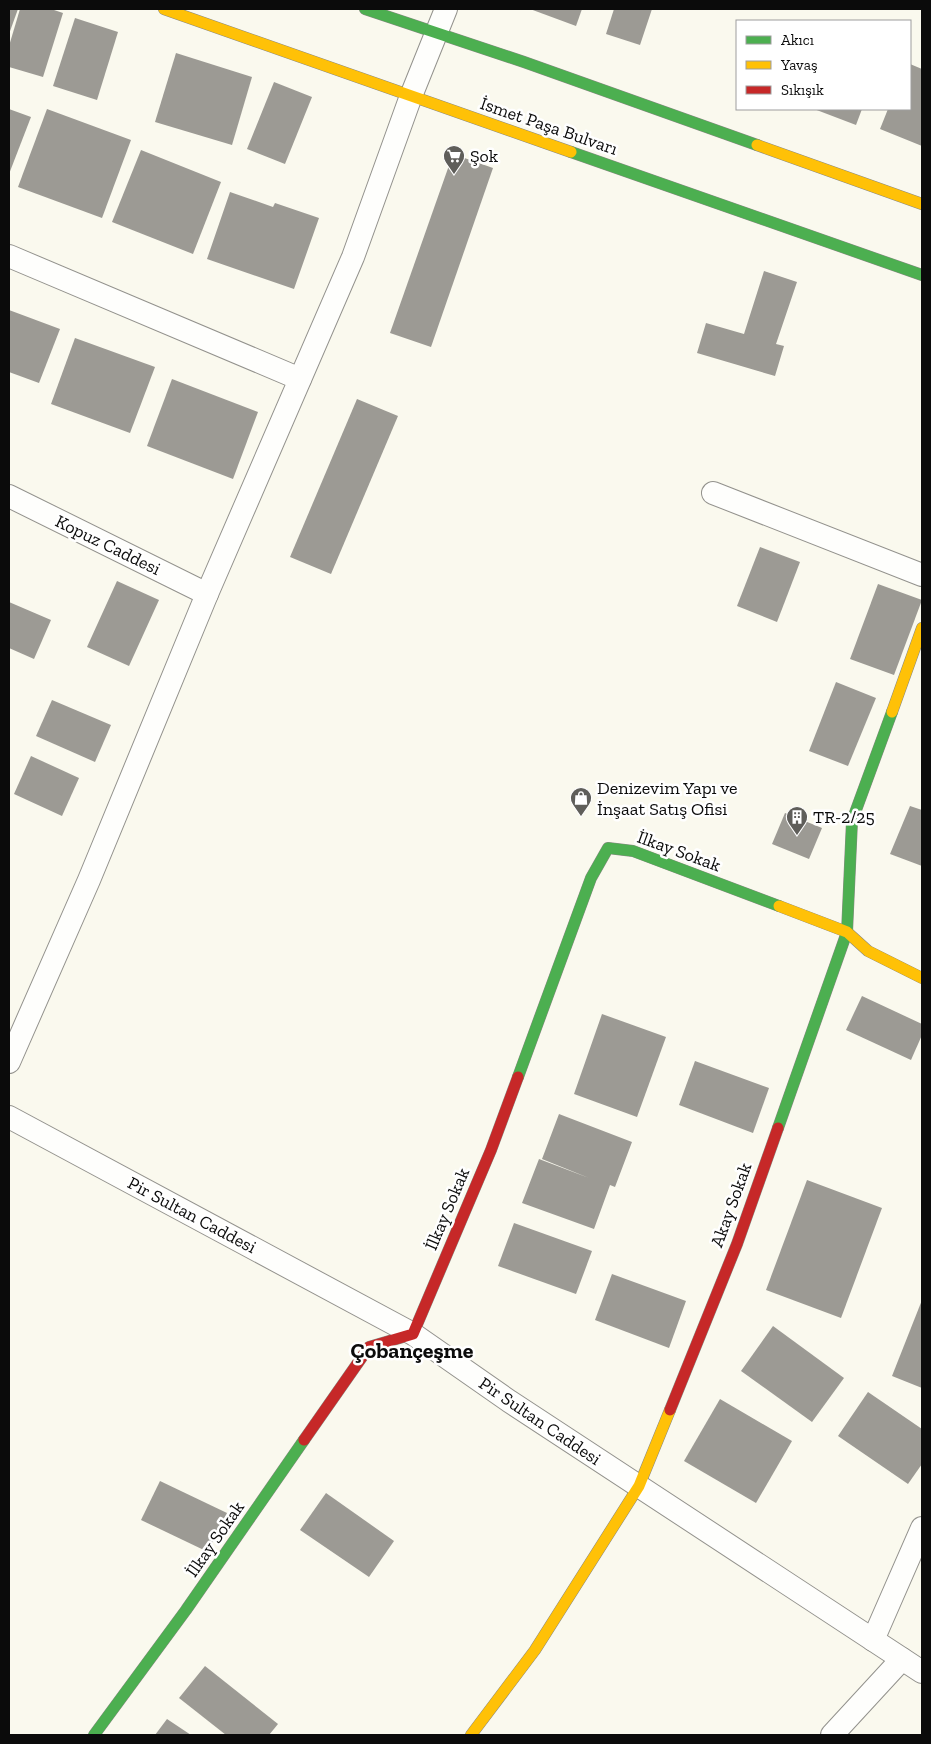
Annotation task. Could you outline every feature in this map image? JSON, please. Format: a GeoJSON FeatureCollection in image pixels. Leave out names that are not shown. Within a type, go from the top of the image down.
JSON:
{"type":"FeatureCollection","features":[{"type":"Feature","properties":{"kind":"street","name":"İsmet Paşa Bulvarı"},"geometry":{"type":"LineString","coordinates":[[164,9],[922,275]]}},
{"type":"Feature","properties":{"kind":"street"},"geometry":{"type":"LineString","coordinates":[[365,9],[543,68],[922,204]]}},
{"type":"Feature","properties":{"kind":"street"},"geometry":{"type":"LineString","coordinates":[[9,1062],[89,880],[208,594],[353,257],[411,96],[446,9]]}},
{"type":"Feature","properties":{"kind":"street"},"geometry":{"type":"LineString","coordinates":[[9,256],[300,378]]}},
{"type":"Feature","properties":{"kind":"street"},"geometry":{"type":"LineString","coordinates":[[713,493],[922,574]]}},
{"type":"Feature","properties":{"kind":"street","name":"Kopuz Caddesi"},"geometry":{"type":"LineString","coordinates":[[9,496],[208,594]]}},
{"type":"Feature","properties":{"kind":"street","name":"Akay Sokak"},"geometry":{"type":"LineString","coordinates":[[471,1735],[535,1650],[639,1486],[737,1244],[847,932],[852,821],[922,628]]}},
{"type":"Feature","properties":{"kind":"street","name":"İlkay Sokak"},"geometry":{"type":"LineString","coordinates":[[94,1735],[186,1610],[369,1347],[414,1334],[491,1150],[591,878],[608,848],[632,851],[847,932]]}},
{"type":"Feature","properties":{"kind":"street"},"geometry":{"type":"LineString","coordinates":[[847,932],[868,950],[922,978]]}},
{"type":"Feature","properties":{"kind":"street","name":"Pir Sultan Caddesi"},"geometry":{"type":"LineString","coordinates":[[9,1117],[414,1334],[509,1401],[922,1672]]}},
{"type":"Feature","properties":{"kind":"street"},"geometry":{"type":"LineString","coordinates":[[873,1640],[922,1528]]}},
{"type":"Feature","properties":{"kind":"street"},"geometry":{"type":"LineString","coordinates":[[832,1735],[902,1659]]}},
{"type":"Feature","properties":{"kind":"building"},"geometry":{"type":"Polygon","coordinates":[[[9,9],[18,9],[9,34],[9,9]]]}},
{"type":"Feature","properties":{"kind":"building"},"geometry":{"type":"Polygon","coordinates":[[[20,9],[51,9],[63,13],[43,77],[9,67],[9,46],[20,9]]]}},
{"type":"Feature","properties":{"kind":"building"},"geometry":{"type":"Polygon","coordinates":[[[530,9],[582,9],[576,26],[530,9]]]}},
{"type":"Feature","properties":{"kind":"building"},"geometry":{"type":"Polygon","coordinates":[[[614,9],[652,9],[640,45],[606,34],[614,9]]]}},
{"type":"Feature","properties":{"kind":"building"},"geometry":{"type":"Polygon","coordinates":[[[75,18],[118,32],[97,100],[53,86],[75,18]]]}},
{"type":"Feature","properties":{"kind":"building"},"geometry":{"type":"Polygon","coordinates":[[[176,53],[252,77],[232,145],[155,122],[176,53]]]}},
{"type":"Feature","properties":{"kind":"building"},"geometry":{"type":"Polygon","coordinates":[[[911,64],[922,69],[922,146],[880,129],[888,110],[911,110],[911,64]]]}},
{"type":"Feature","properties":{"kind":"building"},"geometry":{"type":"Polygon","coordinates":[[[274,82],[312,97],[285,164],[247,149],[274,82]]]}},
{"type":"Feature","properties":{"kind":"building"},"geometry":{"type":"Polygon","coordinates":[[[9,109],[31,117],[9,174],[9,109]]]}},
{"type":"Feature","properties":{"kind":"building"},"geometry":{"type":"Polygon","coordinates":[[[47,109],[131,140],[102,218],[18,187],[47,109]]]}},
{"type":"Feature","properties":{"kind":"building"},"geometry":{"type":"Polygon","coordinates":[[[817,110],[862,110],[856,125],[817,110]]]}},
{"type":"Feature","properties":{"kind":"building"},"geometry":{"type":"Polygon","coordinates":[[[141,150],[221,182],[193,254],[112,222],[141,150]]]}},
{"type":"Feature","properties":{"kind":"building"},"geometry":{"type":"Polygon","coordinates":[[[453,154],[493,168],[431,347],[390,333],[453,154]]]}},
{"type":"Feature","properties":{"kind":"building"},"geometry":{"type":"Polygon","coordinates":[[[230,192],[273,207],[275,203],[319,218],[294,289],[207,259],[230,192]]]}},
{"type":"Feature","properties":{"kind":"building"},"geometry":{"type":"Polygon","coordinates":[[[764,271],[797,282],[776,344],[784,346],[775,376],[697,353],[706,323],[744,334],[764,271]]]}},
{"type":"Feature","properties":{"kind":"building"},"geometry":{"type":"Polygon","coordinates":[[[9,310],[60,329],[39,383],[9,372],[9,310]]]}},
{"type":"Feature","properties":{"kind":"building"},"geometry":{"type":"Polygon","coordinates":[[[75,338],[155,367],[130,433],[51,404],[75,338]]]}},
{"type":"Feature","properties":{"kind":"building"},"geometry":{"type":"Polygon","coordinates":[[[172,379],[258,412],[233,479],[147,446],[172,379]]]}},
{"type":"Feature","properties":{"kind":"building"},"geometry":{"type":"Polygon","coordinates":[[[357,399],[398,416],[331,574],[290,557],[357,399]]]}},
{"type":"Feature","properties":{"kind":"building"},"geometry":{"type":"Polygon","coordinates":[[[760,547],[800,562],[777,622],[737,606],[760,547]]]}},
{"type":"Feature","properties":{"kind":"building"},"geometry":{"type":"Polygon","coordinates":[[[117,581],[159,600],[129,666],[87,647],[117,581]]]}},
{"type":"Feature","properties":{"kind":"building"},"geometry":{"type":"Polygon","coordinates":[[[878,584],[922,600],[894,675],[850,659],[878,584]]]}},
{"type":"Feature","properties":{"kind":"building"},"geometry":{"type":"Polygon","coordinates":[[[9,602],[51,620],[34,659],[9,648],[9,602]]]}},
{"type":"Feature","properties":{"kind":"building"},"geometry":{"type":"Polygon","coordinates":[[[836,682],[876,698],[848,766],[809,751],[836,682]]]}},
{"type":"Feature","properties":{"kind":"building"},"geometry":{"type":"Polygon","coordinates":[[[52,700],[111,725],[95,762],[36,736],[52,700]]]}},
{"type":"Feature","properties":{"kind":"building"},"geometry":{"type":"Polygon","coordinates":[[[31,756],[79,778],[62,816],[14,794],[31,756]]]}},
{"type":"Feature","properties":{"kind":"building"},"geometry":{"type":"Polygon","coordinates":[[[910,806],[922,810],[922,866],[890,854],[910,806]]]}},
{"type":"Feature","properties":{"kind":"building","name":"TR-2/25"},"geometry":{"type":"Polygon","coordinates":[[[785,813],[822,828],[809,859],[772,844],[785,813]]]}},
{"type":"Feature","properties":{"kind":"building"},"geometry":{"type":"Polygon","coordinates":[[[862,996],[922,1024],[922,1035],[911,1060],[846,1030],[862,996]]]}},
{"type":"Feature","properties":{"kind":"building"},"geometry":{"type":"Polygon","coordinates":[[[602,1014],[666,1037],[637,1117],[574,1094],[602,1014]]]}},
{"type":"Feature","properties":{"kind":"building"},"geometry":{"type":"Polygon","coordinates":[[[695,1061],[769,1088],[753,1133],[679,1105],[695,1061]]]}},
{"type":"Feature","properties":{"kind":"building"},"geometry":{"type":"Polygon","coordinates":[[[559,1114],[632,1142],[615,1187],[610,1185],[594,1229],[522,1203],[539,1159],[589,1178],[542,1159],[559,1114]]]}},
{"type":"Feature","properties":{"kind":"building"},"geometry":{"type":"Polygon","coordinates":[[[807,1180],[882,1208],[841,1318],[766,1290],[807,1180]]]}},
{"type":"Feature","properties":{"kind":"building"},"geometry":{"type":"Polygon","coordinates":[[[514,1223],[592,1251],[576,1294],[498,1266],[514,1223]]]}},
{"type":"Feature","properties":{"kind":"building"},"geometry":{"type":"Polygon","coordinates":[[[612,1274],[686,1301],[669,1348],[595,1320],[612,1274]]]}},
{"type":"Feature","properties":{"kind":"building"},"geometry":{"type":"Polygon","coordinates":[[[922,1300],[922,1388],[892,1376],[922,1300]]]}},
{"type":"Feature","properties":{"kind":"building"},"geometry":{"type":"Polygon","coordinates":[[[773,1326],[844,1378],[812,1422],[741,1371],[773,1326]]]}},
{"type":"Feature","properties":{"kind":"building"},"geometry":{"type":"Polygon","coordinates":[[[868,1392],[922,1429],[922,1464],[908,1484],[838,1436],[868,1392]]]}},
{"type":"Feature","properties":{"kind":"building"},"geometry":{"type":"Polygon","coordinates":[[[720,1399],[792,1441],[756,1503],[684,1461],[720,1399]]]}},
{"type":"Feature","properties":{"kind":"building"},"geometry":{"type":"Polygon","coordinates":[[[160,1481],[227,1513],[208,1552],[141,1520],[160,1481]]]}},
{"type":"Feature","properties":{"kind":"building"},"geometry":{"type":"Polygon","coordinates":[[[326,1493],[394,1541],[369,1577],[300,1530],[326,1493]]]}},
{"type":"Feature","properties":{"kind":"building"},"geometry":{"type":"Polygon","coordinates":[[[205,1666],[278,1724],[269,1735],[226,1735],[179,1698],[205,1666]]]}},
{"type":"Feature","properties":{"kind":"building"},"geometry":{"type":"Polygon","coordinates":[[[167,1719],[191,1735],[155,1735],[167,1719]]]}},
{"type":"Feature","properties":{"kind":"traffic: fast"},"geometry":{"type":"LineString","coordinates":[[365,9],[524,62],[757,145]]}},
{"type":"Feature","properties":{"kind":"traffic: fast"},"geometry":{"type":"LineString","coordinates":[[571,152],[922,275]]}},
{"type":"Feature","properties":{"kind":"traffic: fast"},"geometry":{"type":"LineString","coordinates":[[778,1128],[847,932],[852,821],[892,712]]}},
{"type":"Feature","properties":{"kind":"traffic: fast"},"geometry":{"type":"LineString","coordinates":[[518,1077],[591,878],[608,848],[633,851],[779,906]]}},
{"type":"Feature","properties":{"kind":"traffic: fast"},"geometry":{"type":"LineString","coordinates":[[94,1735],[186,1610],[304,1440]]}},
{"type":"Feature","properties":{"kind":"traffic: slow"},"geometry":{"type":"LineString","coordinates":[[164,9],[571,152]]}},
{"type":"Feature","properties":{"kind":"traffic: slow"},"geometry":{"type":"LineString","coordinates":[[757,145],[922,204]]}},
{"type":"Feature","properties":{"kind":"traffic: slow"},"geometry":{"type":"LineString","coordinates":[[892,712],[922,628]]}},
{"type":"Feature","properties":{"kind":"traffic: slow"},"geometry":{"type":"LineString","coordinates":[[779,906],[847,932],[868,951],[922,978]]}},
{"type":"Feature","properties":{"kind":"traffic: slow"},"geometry":{"type":"LineString","coordinates":[[471,1735],[535,1650],[639,1486],[670,1410]]}},
{"type":"Feature","properties":{"kind":"traffic: jam"},"geometry":{"type":"LineString","coordinates":[[304,1440],[369,1347],[413,1334],[491,1150],[518,1077]]}},
{"type":"Feature","properties":{"kind":"traffic: jam"},"geometry":{"type":"LineString","coordinates":[[670,1410],[737,1244],[778,1128]]}},
{"type":"Feature","properties":{"kind":"place","name":"Şok"},"geometry":{"type":"Point","coordinates":[454,175]}},
{"type":"Feature","properties":{"kind":"place","name":"Denizevim Yapı ve İnşaat Satış Ofisi"},"geometry":{"type":"Point","coordinates":[581,817]}},
{"type":"Feature","properties":{"kind":"place","name":"TR-2/25"},"geometry":{"type":"Point","coordinates":[797,836]}},
{"type":"Feature","properties":{"kind":"district","name":"Çobançeşme"},"geometry":{"type":"Point","coordinates":[412,1350]}}]}
